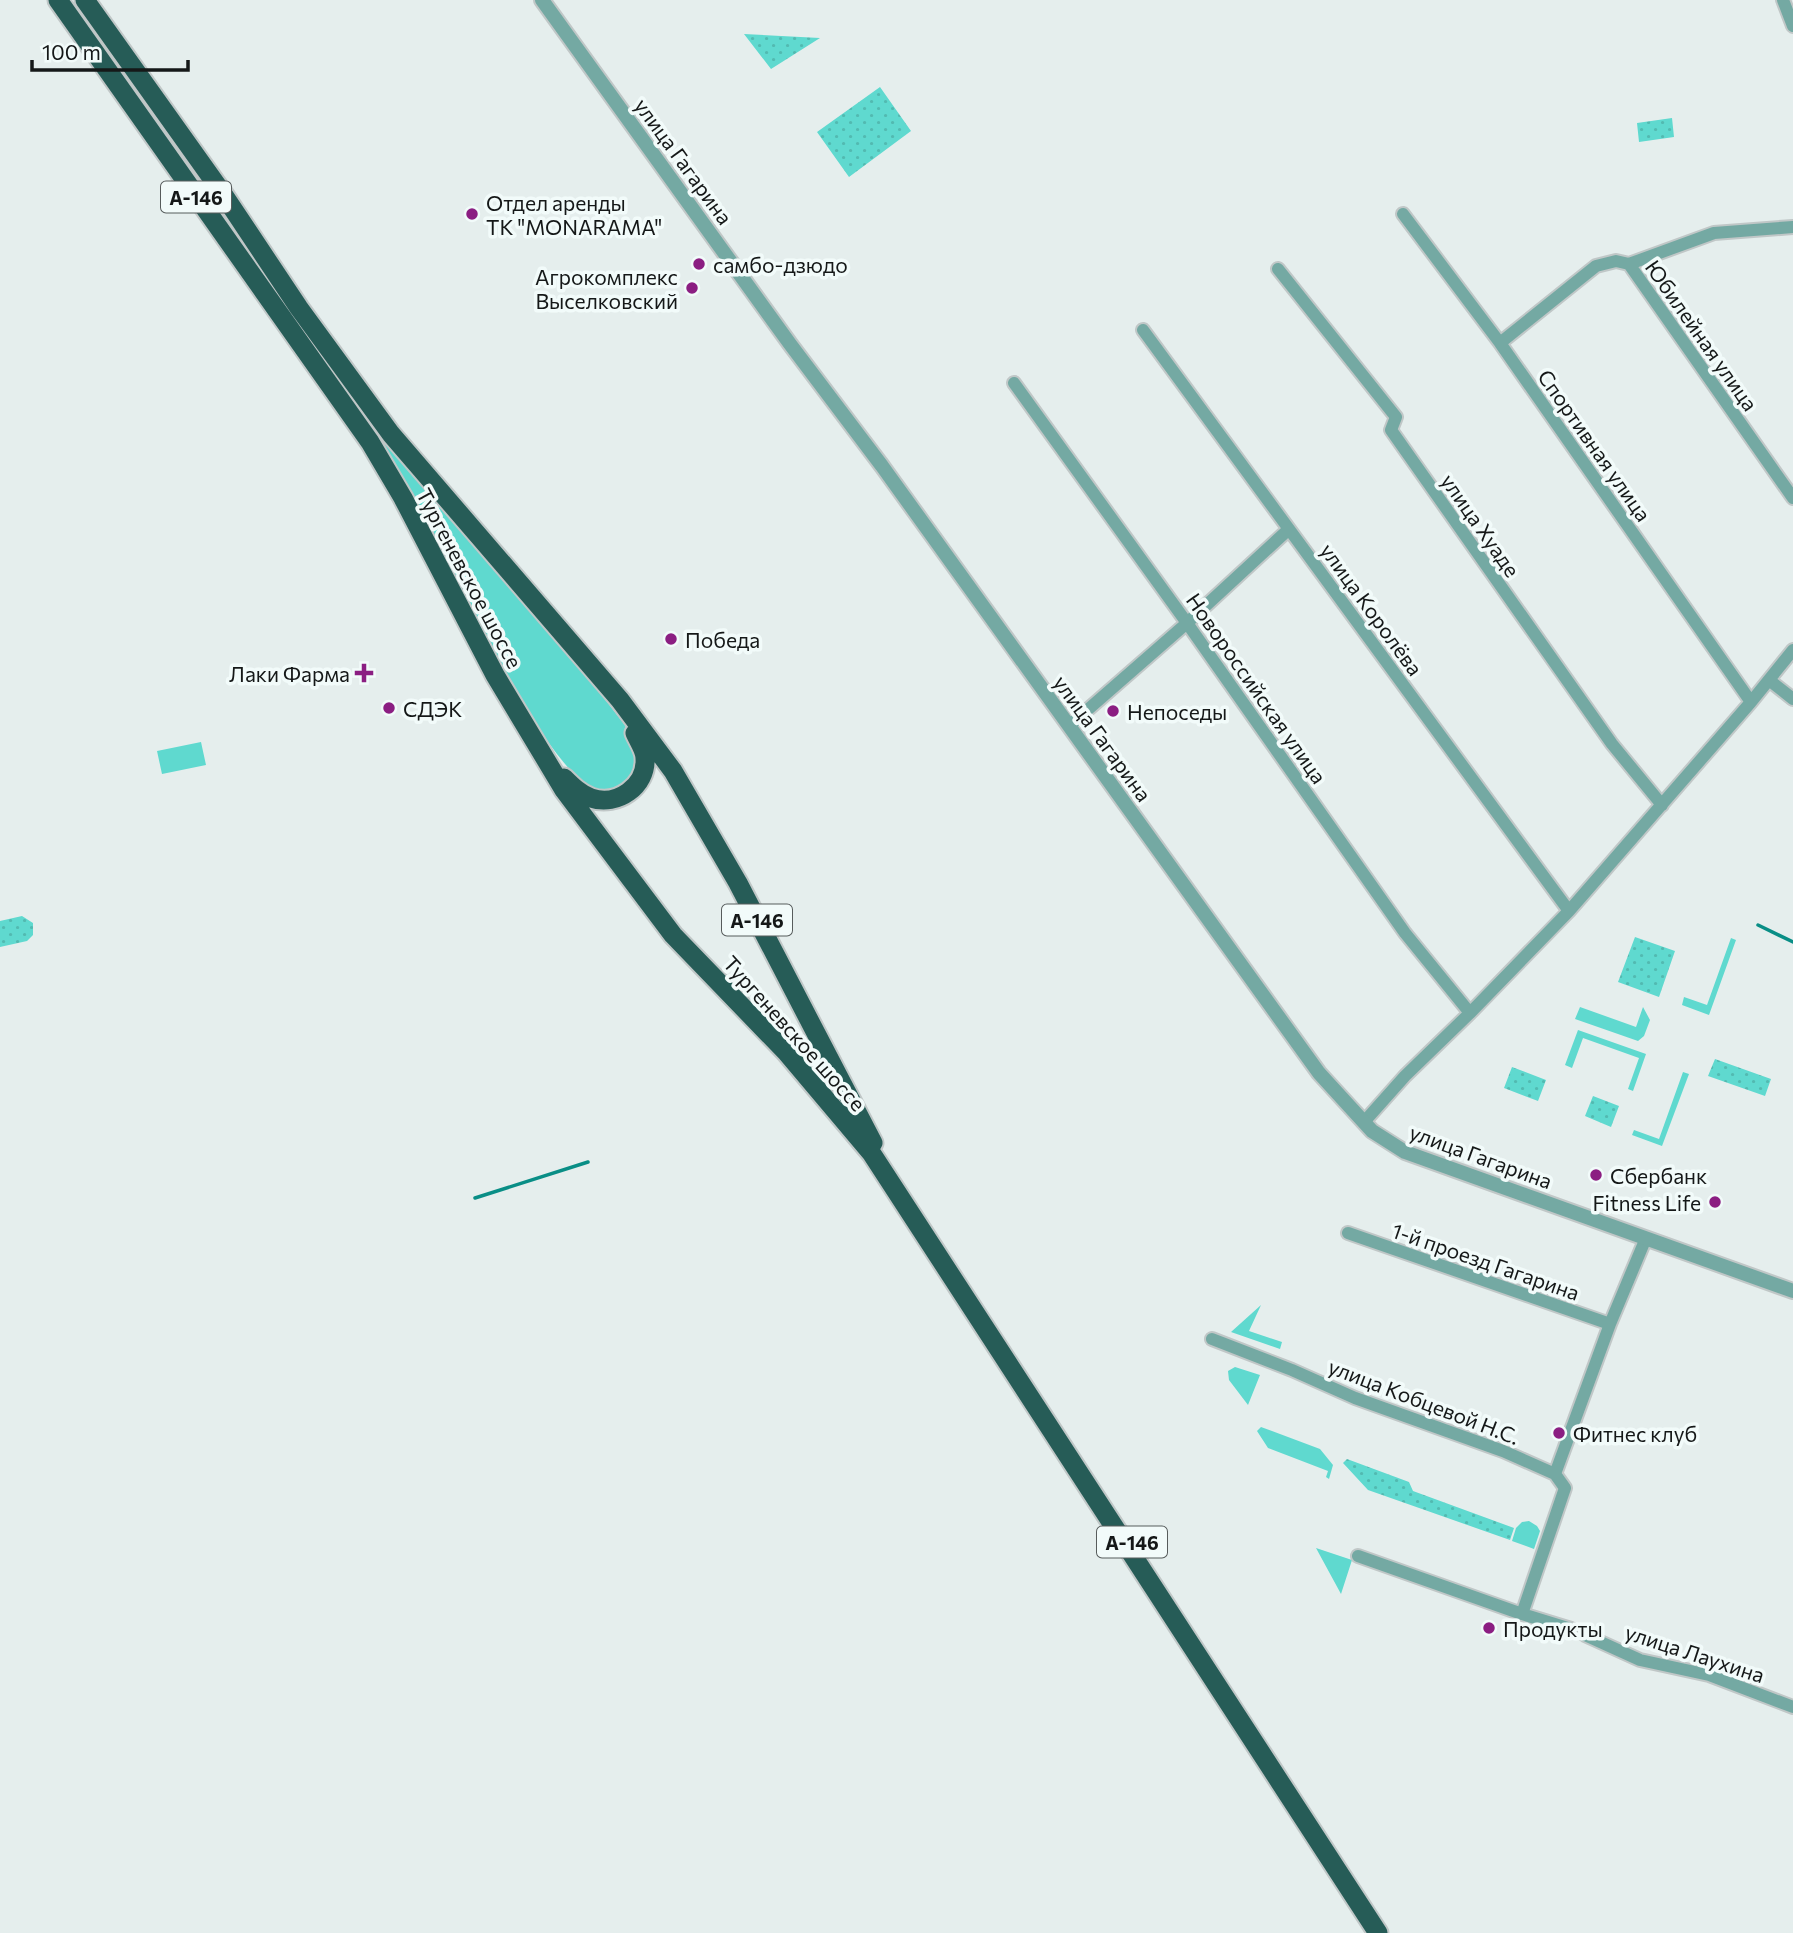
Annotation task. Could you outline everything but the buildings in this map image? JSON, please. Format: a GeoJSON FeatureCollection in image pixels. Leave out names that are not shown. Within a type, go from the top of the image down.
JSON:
{"type":"FeatureCollection","features":[{"type":"Feature","properties":{"kind":"highway","name":"Тургеневское шоссе"},"geometry":{"type":"LineString","coordinates":[[58,0],[370,442],[403,498],[495,675],[545,761],[608,851],[673,936],[786,1052],[874,1152]]}},
{"type":"Feature","properties":{"kind":"highway","name":"Тургеневское шоссе"},"geometry":{"type":"LineString","coordinates":[[85,0],[221,191],[299,308],[391,435],[620,700],[673,771],[738,883],[874,1152]]}},
{"type":"Feature","properties":{"kind":"highway","name":"А-146"},"geometry":{"type":"LineString","coordinates":[[545,761],[579,793],[594,799],[612,800],[630,792],[642,777],[646,757],[620,700]]}},
{"type":"Feature","properties":{"kind":"highway","name":"А-146"},"geometry":{"type":"LineString","coordinates":[[874,1152],[1378,1933]]}},
{"type":"Feature","properties":{"kind":"highway","name":"А-146"},"geometry":{"type":"LineString","coordinates":[[874,1152],[1388,1933]]}},
{"type":"Feature","properties":{"kind":"street","name":"улица Гагарина"},"geometry":{"type":"LineString","coordinates":[[542,0],[1319,1073],[1364,1122],[1386,1142],[1405,1152],[1793,1291]]}},
{"type":"Feature","properties":{"kind":"street"},"geometry":{"type":"LineString","coordinates":[[1783,0],[1793,26]]}},
{"type":"Feature","properties":{"kind":"street","name":"Спортивная улица"},"geometry":{"type":"LineString","coordinates":[[1403,214],[1500,343],[1751,702]]}},
{"type":"Feature","properties":{"kind":"street","name":"Юбилейная улица"},"geometry":{"type":"LineString","coordinates":[[1793,228],[1714,233],[1629,264],[1793,498]]}},
{"type":"Feature","properties":{"kind":"street"},"geometry":{"type":"LineString","coordinates":[[1500,343],[1596,266],[1616,261],[1629,264]]}},
{"type":"Feature","properties":{"kind":"street","name":"улица Хуаде"},"geometry":{"type":"LineString","coordinates":[[1278,269],[1396,417],[1391,430],[1612,744],[1662,805]]}},
{"type":"Feature","properties":{"kind":"street","name":"улица Королёва"},"geometry":{"type":"LineString","coordinates":[[1143,330],[1569,911]]}},
{"type":"Feature","properties":{"kind":"street","name":"Новороссийская улица"},"geometry":{"type":"LineString","coordinates":[[1014,383],[1405,933],[1470,1013]]}},
{"type":"Feature","properties":{"kind":"street"},"geometry":{"type":"LineString","coordinates":[[1069,726],[1187,623],[1289,528]]}},
{"type":"Feature","properties":{"kind":"street"},"geometry":{"type":"LineString","coordinates":[[1364,1122],[1405,1076],[1569,911],[1793,650]]}},
{"type":"Feature","properties":{"kind":"street"},"geometry":{"type":"LineString","coordinates":[[1769,680],[1793,699]]}},
{"type":"Feature","properties":{"kind":"street","name":"1-й проезд Гагарина"},"geometry":{"type":"LineString","coordinates":[[1348,1233],[1610,1324]]}},
{"type":"Feature","properties":{"kind":"street"},"geometry":{"type":"LineString","coordinates":[[1522,1614],[1564,1488],[1555,1474],[1610,1324],[1646,1238]]}},
{"type":"Feature","properties":{"kind":"street","name":"улица Кобцевой Н.С."},"geometry":{"type":"LineString","coordinates":[[1212,1339],[1355,1398],[1503,1451],[1555,1474]]}},
{"type":"Feature","properties":{"kind":"street"},"geometry":{"type":"LineString","coordinates":[[1358,1556],[1571,1629]]}},
{"type":"Feature","properties":{"kind":"street","name":"улица Лаухина"},"geometry":{"type":"LineString","coordinates":[[1586,1635],[1640,1660],[1709,1675],[1793,1707]]}},
{"type":"Feature","properties":{"kind":"shaded area"},"geometry":{"type":"Polygon","coordinates":[[[744,34],[820,38],[771,69],[744,34]]]}},
{"type":"Feature","properties":{"kind":"shaded area"},"geometry":{"type":"Polygon","coordinates":[[[880,87],[911,131],[849,177],[817,132],[880,87]]]}},
{"type":"Feature","properties":{"kind":"shaded area"},"geometry":{"type":"Polygon","coordinates":[[[1672,118],[1674,137],[1639,142],[1637,123],[1672,118]]]}},
{"type":"Feature","properties":{"kind":"shaded area"},"geometry":{"type":"Polygon","coordinates":[[[380,436],[571,656],[625,725],[638,759],[627,788],[596,794],[562,761],[547,741],[508,675],[380,436]]]}},
{"type":"Feature","properties":{"kind":"shaded area"},"geometry":{"type":"Polygon","coordinates":[[[201,742],[206,765],[162,774],[157,751],[201,742]]]}},
{"type":"Feature","properties":{"kind":"shaded area"},"geometry":{"type":"Polygon","coordinates":[[[22,916],[33,923],[33,935],[27,941],[0,947],[0,921],[22,916]]]}},
{"type":"Feature","properties":{"kind":"shaded area"},"geometry":{"type":"Polygon","coordinates":[[[1635,937],[1675,951],[1659,997],[1618,982],[1635,937]]]}},
{"type":"Feature","properties":{"kind":"shaded area"},"geometry":{"type":"Polygon","coordinates":[[[1731,938],[1736,940],[1709,1015],[1682,1005],[1684,997],[1707,1005],[1731,938]]]}},
{"type":"Feature","properties":{"kind":"shaded area"},"geometry":{"type":"Polygon","coordinates":[[[1580,1007],[1636,1027],[1643,1007],[1650,1020],[1644,1036],[1638,1041],[1575,1019],[1580,1007]]]}},
{"type":"Feature","properties":{"kind":"shaded area"},"geometry":{"type":"Polygon","coordinates":[[[1578,1030],[1646,1054],[1633,1091],[1628,1089],[1639,1058],[1583,1038],[1572,1068],[1565,1065],[1578,1030]]]}},
{"type":"Feature","properties":{"kind":"shaded area"},"geometry":{"type":"Polygon","coordinates":[[[1715,1059],[1771,1079],[1765,1096],[1708,1076],[1715,1059]]]}},
{"type":"Feature","properties":{"kind":"shaded area"},"geometry":{"type":"Polygon","coordinates":[[[1512,1067],[1546,1080],[1538,1101],[1504,1088],[1512,1067]]]}},
{"type":"Feature","properties":{"kind":"shaded area"},"geometry":{"type":"Polygon","coordinates":[[[1683,1072],[1689,1074],[1662,1146],[1632,1135],[1634,1130],[1659,1139],[1683,1072]]]}},
{"type":"Feature","properties":{"kind":"shaded area"},"geometry":{"type":"Polygon","coordinates":[[[1593,1096],[1619,1106],[1611,1127],[1585,1116],[1593,1096]]]}},
{"type":"Feature","properties":{"kind":"shaded area"},"geometry":{"type":"Polygon","coordinates":[[[1261,1305],[1249,1331],[1282,1342],[1280,1349],[1231,1332],[1261,1305]]]}},
{"type":"Feature","properties":{"kind":"shaded area"},"geometry":{"type":"Polygon","coordinates":[[[1235,1367],[1260,1375],[1248,1405],[1229,1380],[1228,1371],[1235,1367]]]}},
{"type":"Feature","properties":{"kind":"shaded area"},"geometry":{"type":"Polygon","coordinates":[[[1261,1427],[1320,1449],[1333,1465],[1329,1479],[1326,1477],[1328,1471],[1268,1448],[1257,1431],[1261,1427]]]}},
{"type":"Feature","properties":{"kind":"shaded area"},"geometry":{"type":"Polygon","coordinates":[[[1347,1459],[1409,1482],[1413,1491],[1514,1528],[1510,1540],[1368,1490],[1343,1463],[1347,1459]]]}},
{"type":"Feature","properties":{"kind":"shaded area"},"geometry":{"type":"Polygon","coordinates":[[[1529,1521],[1540,1531],[1534,1549],[1512,1541],[1516,1528],[1522,1522],[1529,1521]]]}},
{"type":"Feature","properties":{"kind":"shaded area"},"geometry":{"type":"Polygon","coordinates":[[[1316,1548],[1352,1560],[1341,1594],[1316,1548]]]}},
{"type":"Feature","properties":{"kind":"waterway"},"geometry":{"type":"LineString","coordinates":[[1758,925],[1793,942]]}},
{"type":"Feature","properties":{"kind":"waterway"},"geometry":{"type":"LineString","coordinates":[[475,1198],[588,1162]]}},
{"type":"Feature","properties":{"kind":"place","name":"Отдел аренды ТК \"MONARAMA\""},"geometry":{"type":"Point","coordinates":[472,214]}},
{"type":"Feature","properties":{"kind":"place","name":"самбо-дзюдо"},"geometry":{"type":"Point","coordinates":[699,264]}},
{"type":"Feature","properties":{"kind":"place","name":"Агрокомплекс Выселковский"},"geometry":{"type":"Point","coordinates":[692,288]}},
{"type":"Feature","properties":{"kind":"place","name":"Победа"},"geometry":{"type":"Point","coordinates":[671,639]}},
{"type":"Feature","properties":{"kind":"place","name":"Лаки Фарма"},"geometry":{"type":"Point","coordinates":[364,673]}},
{"type":"Feature","properties":{"kind":"place","name":"СДЭК"},"geometry":{"type":"Point","coordinates":[389,708]}},
{"type":"Feature","properties":{"kind":"place","name":"Непоседы"},"geometry":{"type":"Point","coordinates":[1113,711]}},
{"type":"Feature","properties":{"kind":"place","name":"Сбербанк"},"geometry":{"type":"Point","coordinates":[1596,1175]}},
{"type":"Feature","properties":{"kind":"place","name":"Fitness Life"},"geometry":{"type":"Point","coordinates":[1715,1202]}},
{"type":"Feature","properties":{"kind":"place","name":"Фитнес клуб"},"geometry":{"type":"Point","coordinates":[1559,1433]}},
{"type":"Feature","properties":{"kind":"place","name":"Продукты"},"geometry":{"type":"Point","coordinates":[1489,1628]}}]}
